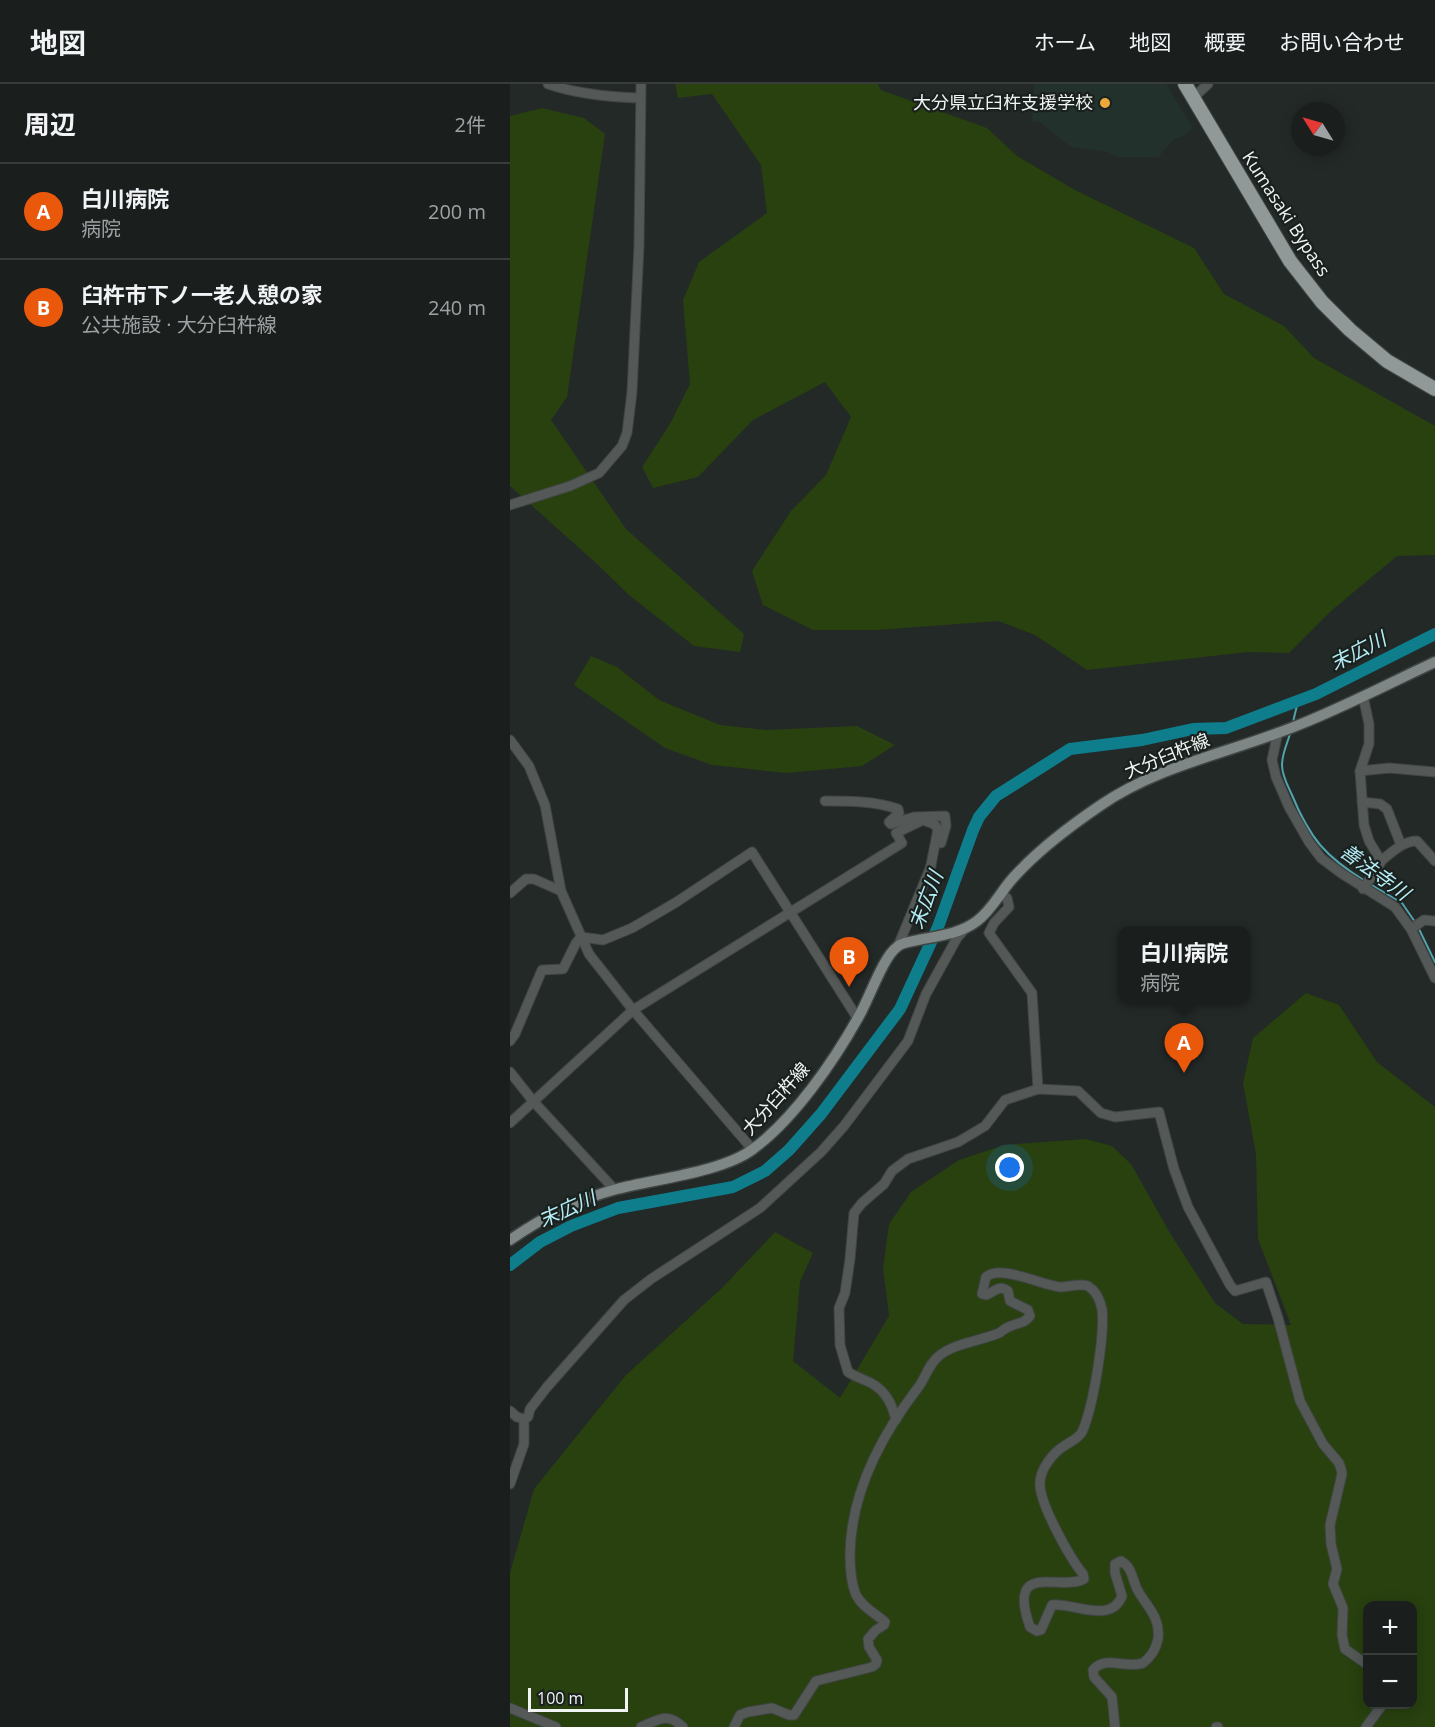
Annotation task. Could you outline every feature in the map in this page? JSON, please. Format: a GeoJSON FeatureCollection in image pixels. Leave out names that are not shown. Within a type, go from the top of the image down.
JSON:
{"type":"FeatureCollection","features":[{"type":"Feature","properties":{"kind":"highway","name":"Kumasaki Bypass"},"geometry":{"type":"LineString","coordinates":[[1185,84],[1290,261],[1322,302],[1350,330],[1387,361],[1435,389]]}},
{"type":"Feature","properties":{"kind":"main road","name":"大分臼杵線"},"geometry":{"type":"LineString","coordinates":[[510,1240],[536,1222],[571,1205],[614,1189],[722,1164],[753,1150],[810,1092],[858,1019],[887,956],[901,944],[964,930],[982,917],[1018,872],[1053,840],[1131,786],[1153,776],[1300,725],[1435,662]]}},
{"type":"Feature","properties":{"kind":"street"},"geometry":{"type":"LineString","coordinates":[[548,84],[577,92],[639,98]]}},
{"type":"Feature","properties":{"kind":"street"},"geometry":{"type":"LineString","coordinates":[[510,505],[570,486],[599,473],[622,446],[627,433],[632,392],[639,246],[639,98],[641,84]]}},
{"type":"Feature","properties":{"kind":"street"},"geometry":{"type":"LineString","coordinates":[[1193,98],[1208,84]]}},
{"type":"Feature","properties":{"kind":"street"},"geometry":{"type":"LineString","coordinates":[[1364,696],[1369,724],[1369,744],[1360,771],[1362,802],[1366,835],[1382,861]]}},
{"type":"Feature","properties":{"kind":"street"},"geometry":{"type":"LineString","coordinates":[[1280,732],[1273,754],[1273,764],[1289,807],[1305,836],[1319,856],[1395,907],[1412,928],[1435,978]]}},
{"type":"Feature","properties":{"kind":"street"},"geometry":{"type":"LineString","coordinates":[[510,740],[529,766],[545,805],[561,891],[589,954],[633,1010],[753,1150]]}},
{"type":"Feature","properties":{"kind":"street"},"geometry":{"type":"LineString","coordinates":[[1360,771],[1389,768],[1435,772]]}},
{"type":"Feature","properties":{"kind":"street"},"geometry":{"type":"LineString","coordinates":[[825,801],[879,804],[898,809],[899,813],[889,822],[891,824],[914,817],[945,816],[943,838],[901,944]]}},
{"type":"Feature","properties":{"kind":"street"},"geometry":{"type":"LineString","coordinates":[[1362,802],[1380,804],[1387,809],[1401,845]]}},
{"type":"Feature","properties":{"kind":"street"},"geometry":{"type":"LineString","coordinates":[[510,1123],[633,1010],[902,843],[896,833],[923,820],[934,824],[938,829],[930,870]]}},
{"type":"Feature","properties":{"kind":"street"},"geometry":{"type":"LineString","coordinates":[[1364,887],[1382,861],[1401,845],[1414,840],[1435,861]]}},
{"type":"Feature","properties":{"kind":"street"},"geometry":{"type":"LineString","coordinates":[[581,937],[603,940],[632,928],[667,908],[752,852],[858,1019]]}},
{"type":"Feature","properties":{"kind":"street"},"geometry":{"type":"LineString","coordinates":[[510,892],[526,879],[534,879],[561,891]]}},
{"type":"Feature","properties":{"kind":"street"},"geometry":{"type":"LineString","coordinates":[[1001,894],[1007,898],[1009,907],[989,931],[1032,993],[1038,1089]]}},
{"type":"Feature","properties":{"kind":"street"},"geometry":{"type":"LineString","coordinates":[[1412,928],[1422,921],[1435,921]]}},
{"type":"Feature","properties":{"kind":"street"},"geometry":{"type":"LineString","coordinates":[[510,1484],[524,1444],[524,1419],[547,1387],[624,1300],[651,1279],[760,1208],[821,1152],[908,1041],[926,994],[957,938],[964,930]]}},
{"type":"Feature","properties":{"kind":"street"},"geometry":{"type":"LineString","coordinates":[[510,1041],[542,970],[563,969],[581,937]]}},
{"type":"Feature","properties":{"kind":"street"},"geometry":{"type":"LineString","coordinates":[[510,1072],[533,1101],[614,1189]]}},
{"type":"Feature","properties":{"kind":"street"},"geometry":{"type":"LineString","coordinates":[[896,1420],[892,1405],[884,1392],[871,1382],[857,1378],[848,1372],[840,1345],[839,1308],[845,1293],[854,1213],[862,1203],[884,1184],[892,1171],[908,1159],[958,1142],[986,1126],[1005,1100],[1038,1089],[1078,1091],[1101,1113],[1114,1117],[1159,1112],[1174,1169],[1188,1207],[1230,1285],[1235,1291],[1266,1282],[1300,1401],[1321,1441],[1339,1463],[1341,1474],[1330,1526],[1330,1544],[1337,1569],[1333,1584],[1343,1608],[1342,1635],[1345,1649],[1363,1662]]}},
{"type":"Feature","properties":{"kind":"street"},"geometry":{"type":"LineString","coordinates":[[734,1727],[740,1715],[748,1712],[772,1708],[792,1716],[797,1713],[816,1682],[876,1664],[877,1660],[869,1647],[868,1640],[876,1630],[885,1625],[885,1622],[867,1609],[856,1593],[850,1563],[853,1519],[865,1480],[896,1420],[938,1356],[946,1351],[999,1333],[1011,1325],[1023,1323],[1030,1316],[1028,1310],[1010,1301],[1008,1291],[1004,1288],[986,1295],[982,1294],[983,1283],[989,1274],[996,1272],[1058,1287],[1084,1285],[1097,1295],[1101,1308],[1102,1326],[1092,1398],[1083,1428],[1078,1437],[1061,1448],[1048,1463],[1042,1473],[1040,1486],[1063,1545],[1084,1579],[1078,1582],[1035,1583],[1028,1589],[1025,1601],[1030,1627],[1038,1631],[1041,1630],[1052,1605],[1096,1611],[1113,1607],[1122,1596],[1114,1573],[1116,1564],[1120,1561],[1130,1569],[1137,1590],[1158,1622],[1158,1639],[1156,1647],[1143,1663],[1127,1665],[1103,1663],[1093,1670],[1094,1677],[1112,1697],[1115,1727]]}},
{"type":"Feature","properties":{"kind":"street"},"geometry":{"type":"LineString","coordinates":[[510,1411],[524,1419]]}},
{"type":"Feature","properties":{"kind":"street"},"geometry":{"type":"LineString","coordinates":[[510,1708],[556,1727]]}},
{"type":"Feature","properties":{"kind":"street"},"geometry":{"type":"LineString","coordinates":[[1366,1727],[1379,1709]]}},
{"type":"Feature","properties":{"kind":"street"},"geometry":{"type":"LineString","coordinates":[[641,1727],[666,1717],[674,1719],[683,1727]]}},
{"type":"Feature","properties":{"kind":"shaded area","name":"大分県立臼杵支援学校"},"geometry":{"type":"Polygon","coordinates":[[[1034,84],[1166,84],[1193,128],[1183,136],[1174,139],[1158,157],[1118,157],[1108,152],[1071,147],[1041,123],[1032,121],[1034,84]]]}},
{"type":"Feature","properties":{"kind":"green space"},"geometry":{"type":"Polygon","coordinates":[[[675,84],[878,84],[881,90],[987,128],[1017,156],[1075,190],[1194,248],[1224,294],[1284,326],[1314,358],[1435,426],[1435,555],[1397,556],[1331,611],[1289,653],[1248,652],[1087,670],[1035,635],[998,621],[877,630],[813,630],[763,605],[752,571],[791,511],[826,475],[851,417],[825,382],[753,420],[698,477],[653,488],[642,467],[670,424],[690,384],[683,300],[699,262],[767,213],[761,165],[712,94],[678,98],[675,84]]]}},
{"type":"Feature","properties":{"kind":"green space"},"geometry":{"type":"Polygon","coordinates":[[[542,108],[584,118],[605,134],[567,397],[551,420],[626,529],[744,634],[740,652],[694,646],[629,595],[510,486],[510,116],[542,108]]]}},
{"type":"Feature","properties":{"kind":"green space"},"geometry":{"type":"Polygon","coordinates":[[[591,656],[617,667],[659,700],[720,725],[767,730],[857,726],[895,745],[862,766],[786,773],[712,765],[665,748],[574,685],[591,656]]]}},
{"type":"Feature","properties":{"kind":"green space"},"geometry":{"type":"Polygon","coordinates":[[[1306,993],[1339,1005],[1377,1062],[1435,1107],[1435,1727],[510,1727],[510,1573],[534,1489],[626,1375],[723,1287],[775,1232],[813,1253],[800,1282],[793,1361],[840,1398],[889,1316],[883,1268],[889,1224],[911,1192],[959,1160],[1004,1145],[1086,1139],[1112,1146],[1131,1164],[1170,1233],[1215,1303],[1243,1324],[1291,1325],[1258,1239],[1256,1154],[1243,1083],[1253,1038],[1306,993]]]}},
{"type":"Feature","properties":{"kind":"waterway","name":"末広川"},"geometry":{"type":"LineString","coordinates":[[510,1265],[540,1242],[571,1226],[618,1208],[733,1187],[765,1171],[789,1150],[821,1114],[900,1009],[938,927],[973,830],[979,817],[996,796],[1070,749],[1142,740],[1193,729],[1226,728],[1316,694],[1435,634]]}},
{"type":"Feature","properties":{"kind":"waterway","name":"善法寺川"},"geometry":{"type":"LineString","coordinates":[[1293,722],[1298,701]]}},
{"type":"Feature","properties":{"kind":"waterway","name":"善法寺川"},"geometry":{"type":"LineString","coordinates":[[1290,734],[1282,769],[1306,824],[1330,855],[1365,881]]}},
{"type":"Feature","properties":{"kind":"waterway","name":"善法寺川"},"geometry":{"type":"LineString","coordinates":[[1370,884],[1402,903],[1415,922]]}},
{"type":"Feature","properties":{"kind":"waterway","name":"善法寺川"},"geometry":{"type":"LineString","coordinates":[[1418,927],[1435,962]]}},
{"type":"Feature","properties":{"kind":"place","name":"大分県立臼杵支援学校"},"geometry":{"type":"Point","coordinates":[1105,103]}},
{"type":"Feature","properties":{"kind":"place","name":"臼杵市下ノ一老人憩の家"},"geometry":{"type":"Point","coordinates":[849,987]}},
{"type":"Feature","properties":{"kind":"place","name":"白川病院"},"geometry":{"type":"Point","coordinates":[1184,1073]}}]}
